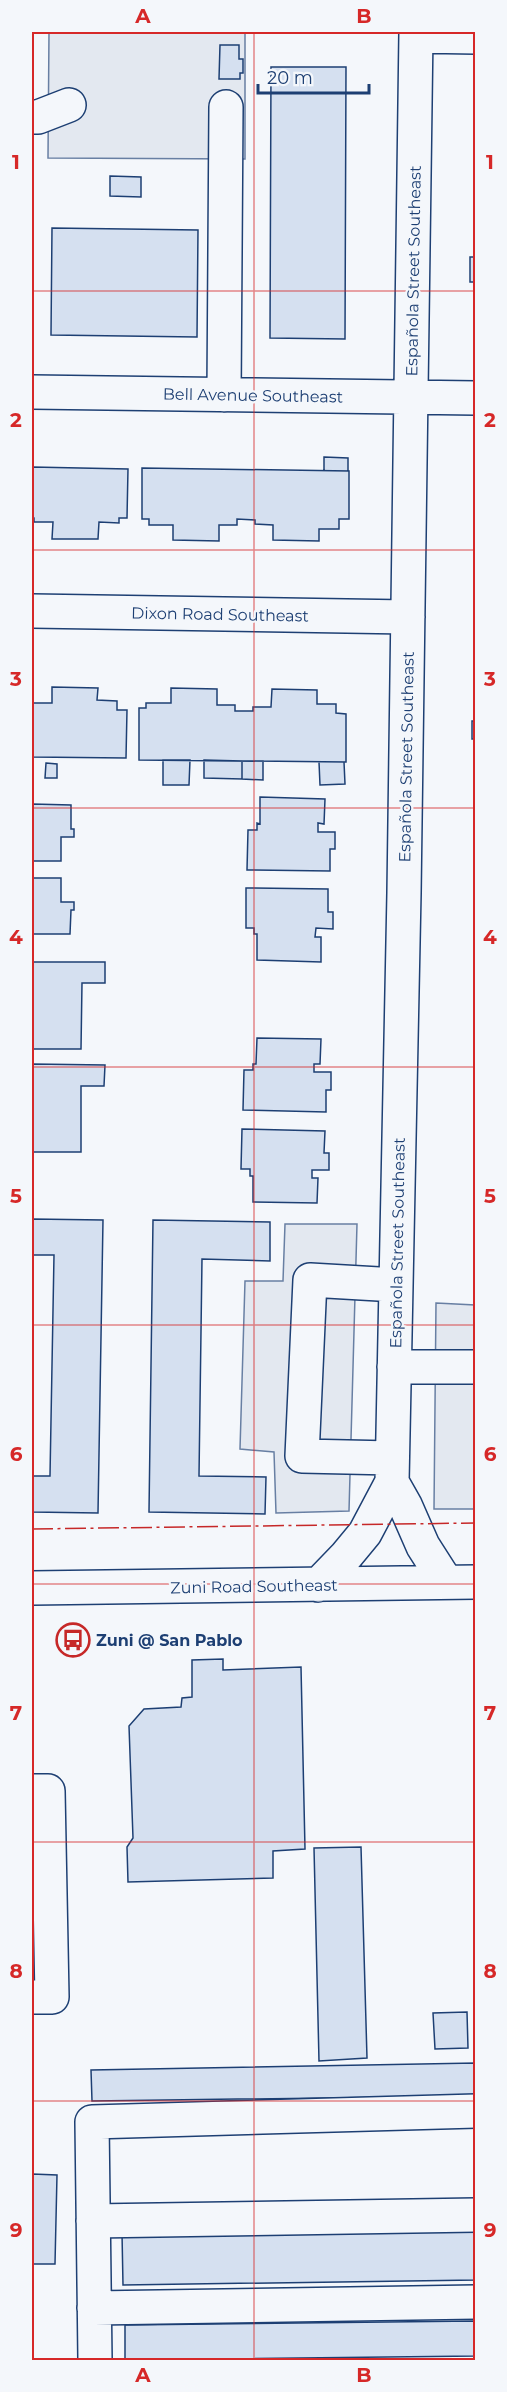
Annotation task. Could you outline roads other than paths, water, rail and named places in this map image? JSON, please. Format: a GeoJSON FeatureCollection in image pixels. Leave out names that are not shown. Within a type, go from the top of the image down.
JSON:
{"type":"FeatureCollection","features":[{"type":"Feature","properties":{"kind":"street"},"geometry":{"type":"LineString","coordinates":[[416,34],[476,37]]}},
{"type":"Feature","properties":{"kind":"street","name":"Española Street Southeast"},"geometry":{"type":"LineString","coordinates":[[318,1585],[346,1557],[365,1533],[392,1470],[412,397],[416,34]]}},
{"type":"Feature","properties":{"kind":"street"},"geometry":{"type":"LineString","coordinates":[[32,117],[38,117],[69,105]]}},
{"type":"Feature","properties":{"kind":"street"},"geometry":{"type":"LineString","coordinates":[[224,395],[226,107]]}},
{"type":"Feature","properties":{"kind":"street","name":"Bell Avenue Southeast"},"geometry":{"type":"LineString","coordinates":[[32,392],[476,398]]}},
{"type":"Feature","properties":{"kind":"street","name":"Dixon Road Southeast"},"geometry":{"type":"LineString","coordinates":[[32,612],[408,617]]}},
{"type":"Feature","properties":{"kind":"street"},"geometry":{"type":"LineString","coordinates":[[396,1285],[309,1280],[302,1456],[392,1470],[423,1546],[461,1582]]}},
{"type":"Feature","properties":{"kind":"street"},"geometry":{"type":"LineString","coordinates":[[394,1367],[476,1367]]}},
{"type":"Feature","properties":{"kind":"street","name":"Zuni Road Southeast"},"geometry":{"type":"LineString","coordinates":[[32,1588],[461,1582]]}},
{"type":"Feature","properties":{"kind":"street"},"geometry":{"type":"LineString","coordinates":[[32,1791],[48,1791],[52,1997],[32,1997]]}},
{"type":"Feature","properties":{"kind":"street"},"geometry":{"type":"LineString","coordinates":[[94,2361],[92,2122],[476,2111]]}},
{"type":"Feature","properties":{"kind":"street"},"geometry":{"type":"LineString","coordinates":[[93,2221],[476,2215]]}},
{"type":"Feature","properties":{"kind":"street"},"geometry":{"type":"LineString","coordinates":[[94,2308],[476,2302]]}},
{"type":"Feature","properties":{"kind":"place","name":"Zuni @ San Pablo"},"geometry":{"type":"Point","coordinates":[73,1640]}}]}
